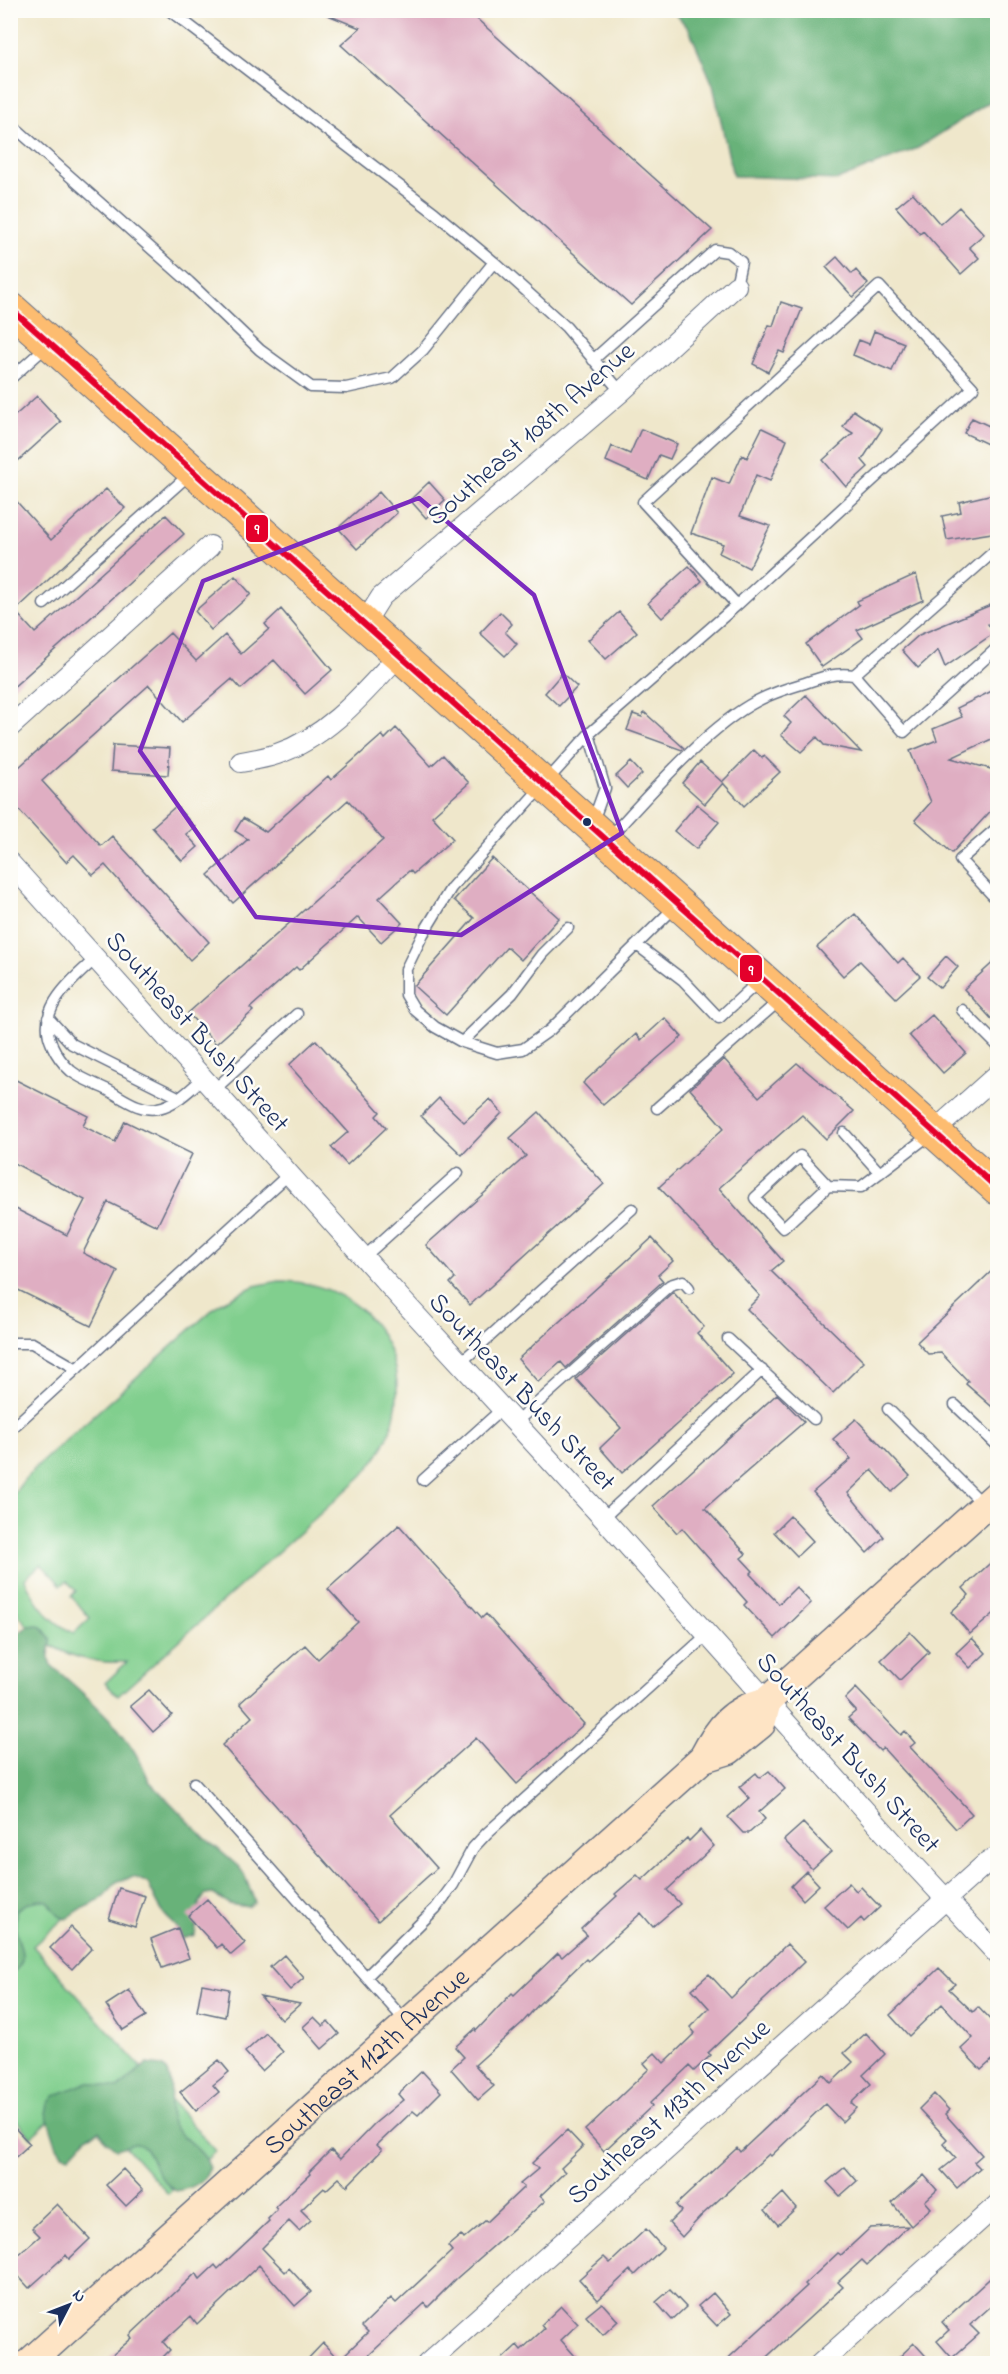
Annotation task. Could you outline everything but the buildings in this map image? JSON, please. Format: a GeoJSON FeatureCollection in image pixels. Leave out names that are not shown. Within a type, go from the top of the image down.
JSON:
{"type":"FeatureCollection","features":[{"type":"Feature","properties":{"kind":"main road"},"geometry":{"type":"LineString","coordinates":[[10,308],[998,1190]]}},
{"type":"Feature","properties":{"kind":"street","name":"Southeast 108th Avenue"},"geometry":{"type":"LineString","coordinates":[[364,624],[381,597],[621,392],[736,286]]}},
{"type":"Feature","properties":{"kind":"street"},"geometry":{"type":"LineString","coordinates":[[10,727],[210,546]]}},
{"type":"Feature","properties":{"kind":"street"},"geometry":{"type":"LineString","coordinates":[[241,762],[278,753],[308,739],[339,718],[399,656]]}},
{"type":"Feature","properties":{"kind":"street","name":"Southeast Bush Street"},"geometry":{"type":"LineString","coordinates":[[10,863],[364,1257],[998,1955]]}},
{"type":"Feature","properties":{"kind":"street"},"geometry":{"type":"LineString","coordinates":[[933,1132],[998,1074]]}},
{"type":"Feature","properties":{"kind":"street","name":"Southeast 112th Avenue"},"geometry":{"type":"LineString","coordinates":[[28,2364],[703,1758],[729,1750],[761,1724],[767,1701],[991,1500]]}},
{"type":"Feature","properties":{"kind":"street","name":"Southeast 113th Avenue"},"geometry":{"type":"LineString","coordinates":[[427,2364],[984,1865],[998,1856]]}},
{"type":"Feature","properties":{"kind":"street"},"geometry":{"type":"LineString","coordinates":[[820,2364],[998,2204]]}},
{"type":"Feature","properties":{"kind":"lane"},"geometry":{"type":"LineString","coordinates":[[169,10],[494,262],[566,327],[621,392]]}},
{"type":"Feature","properties":{"kind":"lane"},"geometry":{"type":"LineString","coordinates":[[10,123],[189,282],[260,350],[311,387],[346,388],[392,378],[423,350],[494,262]]}},
{"type":"Feature","properties":{"kind":"lane"},"geometry":{"type":"LineString","coordinates":[[593,360],[715,250],[728,252],[741,262],[736,286]]}},
{"type":"Feature","properties":{"kind":"lane"},"geometry":{"type":"LineString","coordinates":[[678,905],[550,1030],[523,1049],[497,1053],[462,1042],[435,1027],[415,1010],[406,995],[406,969],[423,934],[451,888],[589,734],[737,605],[974,388],[879,286],[643,502],[737,605]]}},
{"type":"Feature","properties":{"kind":"lane"},"geometry":{"type":"LineString","coordinates":[[10,380],[50,344]]}},
{"type":"Feature","properties":{"kind":"lane"},"geometry":{"type":"LineString","coordinates":[[44,604],[193,472]]}},
{"type":"Feature","properties":{"kind":"lane"},"geometry":{"type":"LineString","coordinates":[[854,675],[998,548]]}},
{"type":"Feature","properties":{"kind":"lane"},"geometry":{"type":"LineString","coordinates":[[598,834],[703,742],[755,702],[823,676],[839,673],[854,675],[904,732],[998,647]]}},
{"type":"Feature","properties":{"kind":"lane"},"geometry":{"type":"LineString","coordinates":[[589,734],[605,788],[598,834]]}},
{"type":"Feature","properties":{"kind":"lane"},"geometry":{"type":"LineString","coordinates":[[998,827],[960,860],[998,901]]}},
{"type":"Feature","properties":{"kind":"lane"},"geometry":{"type":"LineString","coordinates":[[462,1042],[512,994],[543,954],[568,928]]}},
{"type":"Feature","properties":{"kind":"lane"},"geometry":{"type":"LineString","coordinates":[[637,945],[683,980],[719,1018],[772,988]]}},
{"type":"Feature","properties":{"kind":"lane"},"geometry":{"type":"LineString","coordinates":[[96,958],[60,994],[48,1018],[48,1036],[57,1055],[71,1071],[143,1108],[159,1108],[209,1084],[297,1014]]}},
{"type":"Feature","properties":{"kind":"lane"},"geometry":{"type":"LineString","coordinates":[[657,1108],[772,988]]}},
{"type":"Feature","properties":{"kind":"lane"},"geometry":{"type":"LineString","coordinates":[[962,1010],[998,1046]]}},
{"type":"Feature","properties":{"kind":"lane"},"geometry":{"type":"LineString","coordinates":[[48,1018],[72,1044],[180,1098]]}},
{"type":"Feature","properties":{"kind":"lane"},"geometry":{"type":"LineString","coordinates":[[828,1186],[800,1156],[755,1198],[783,1228],[828,1186],[861,1187],[933,1132]]}},
{"type":"Feature","properties":{"kind":"lane"},"geometry":{"type":"LineString","coordinates":[[844,1133],[880,1173]]}},
{"type":"Feature","properties":{"kind":"lane"},"geometry":{"type":"LineString","coordinates":[[364,1257],[458,1173]]}},
{"type":"Feature","properties":{"kind":"lane"},"geometry":{"type":"LineString","coordinates":[[10,1430],[289,1174]]}},
{"type":"Feature","properties":{"kind":"lane"},"geometry":{"type":"LineString","coordinates":[[460,1363],[632,1209]]}},
{"type":"Feature","properties":{"kind":"lane"},"geometry":{"type":"LineString","coordinates":[[423,1480],[464,1444],[508,1416],[670,1285],[683,1281],[689,1288]]}},
{"type":"Feature","properties":{"kind":"lane"},"geometry":{"type":"LineString","coordinates":[[728,1339],[814,1419]]}},
{"type":"Feature","properties":{"kind":"lane"},"geometry":{"type":"LineString","coordinates":[[10,1343],[32,1343],[76,1369]]}},
{"type":"Feature","properties":{"kind":"lane"},"geometry":{"type":"LineString","coordinates":[[603,1518],[762,1370]]}},
{"type":"Feature","properties":{"kind":"lane"},"geometry":{"type":"LineString","coordinates":[[955,1405],[997,1447]]}},
{"type":"Feature","properties":{"kind":"lane"},"geometry":{"type":"LineString","coordinates":[[888,1409],[991,1500]]}},
{"type":"Feature","properties":{"kind":"lane"},"geometry":{"type":"LineString","coordinates":[[366,1977],[436,1908],[453,1885],[473,1848],[487,1833],[708,1634]]}},
{"type":"Feature","properties":{"kind":"lane"},"geometry":{"type":"LineString","coordinates":[[194,1783],[407,2024]]}},
{"type":"Feature","properties":{"kind":"highlighted area"},"geometry":{"type":"Polygon","coordinates":[[[419,498],[534,595],[622,833],[461,935],[256,917],[140,751],[203,581],[419,498]]]}},
{"type":"Feature","properties":{"kind":"green space"},"geometry":{"type":"Polygon","coordinates":[[[673,11],[997,11],[997,97],[918,148],[837,180],[733,176],[713,85],[689,29],[673,11]]]}},
{"type":"Feature","properties":{"kind":"green space"},"geometry":{"type":"Polygon","coordinates":[[[279,1281],[317,1286],[348,1300],[372,1322],[389,1349],[397,1380],[395,1412],[384,1445],[362,1476],[118,1696],[105,1683],[127,1662],[91,1660],[59,1650],[32,1630],[20,1617],[11,1601],[10,1499],[38,1465],[220,1303],[254,1286],[279,1281]],[[41,1564],[25,1579],[44,1611],[65,1629],[74,1633],[90,1618],[71,1596],[76,1591],[67,1581],[61,1585],[41,1564]]]}},
{"type":"Feature","properties":{"kind":"green space"},"geometry":{"type":"Polygon","coordinates":[[[37,1625],[43,1628],[51,1641],[49,1656],[51,1665],[108,1717],[132,1747],[149,1781],[205,1838],[239,1867],[255,1902],[248,1907],[229,1904],[213,1894],[205,1895],[199,1904],[195,1935],[182,1939],[179,1930],[160,1908],[148,1883],[134,1877],[118,1881],[99,1901],[66,1919],[59,1916],[48,1901],[31,1902],[16,1911],[16,1930],[22,1959],[21,1964],[11,1973],[11,1638],[29,1626],[37,1625]]]}},
{"type":"Feature","properties":{"kind":"green space"},"geometry":{"type":"Polygon","coordinates":[[[10,1629],[178,1816],[33,1946],[216,2151],[168,2194],[79,2094],[31,2137],[11,2114],[10,1629]]]}},
{"type":"Feature","properties":{"kind":"green space"},"geometry":{"type":"Polygon","coordinates":[[[147,2064],[161,2066],[166,2070],[170,2083],[172,2123],[176,2130],[199,2150],[208,2165],[208,2173],[201,2181],[189,2188],[175,2191],[162,2178],[142,2146],[133,2144],[116,2149],[106,2141],[100,2131],[88,2136],[69,2156],[62,2154],[57,2147],[46,2113],[48,2104],[54,2096],[88,2082],[118,2088],[147,2064]]]}},
{"type":"Feature","properties":{"kind":"transit line","name":"9"},"geometry":{"type":"LineString","coordinates":[[10,308],[998,1189]]}}]}
